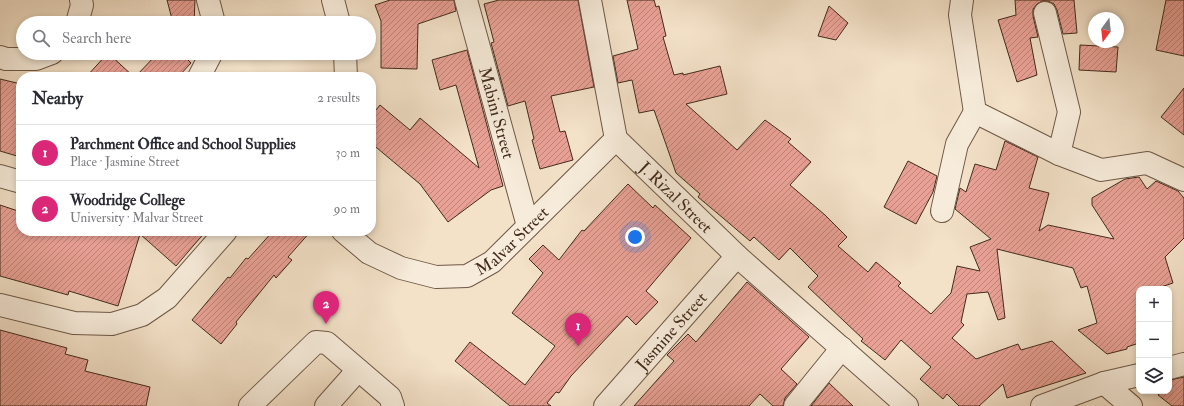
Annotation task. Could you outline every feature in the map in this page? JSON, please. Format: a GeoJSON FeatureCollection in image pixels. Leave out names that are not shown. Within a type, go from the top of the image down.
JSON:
{"type":"FeatureCollection","features":[{"type":"Feature","properties":{"kind":"street"},"geometry":{"type":"LineString","coordinates":[[79,16],[82,5],[81,0]]}},
{"type":"Feature","properties":{"kind":"street"},"geometry":{"type":"LineString","coordinates":[[208,0],[211,16]]}},
{"type":"Feature","properties":{"kind":"street"},"geometry":{"type":"LineString","coordinates":[[333,0],[337,16]]}},
{"type":"Feature","properties":{"kind":"street","name":"Mabini Street"},"geometry":{"type":"LineString","coordinates":[[466,0],[528,226]]}},
{"type":"Feature","properties":{"kind":"street"},"geometry":{"type":"LineString","coordinates":[[590,0],[616,138]]}},
{"type":"Feature","properties":{"kind":"street"},"geometry":{"type":"LineString","coordinates":[[942,212],[957,144],[975,112],[960,15],[962,0]]}},
{"type":"Feature","properties":{"kind":"street"},"geometry":{"type":"LineString","coordinates":[[1045,12],[1070,112],[1059,154]]}},
{"type":"Feature","properties":{"kind":"street"},"geometry":{"type":"LineString","coordinates":[[0,57],[6,59],[16,59]]}},
{"type":"Feature","properties":{"kind":"street"},"geometry":{"type":"LineString","coordinates":[[202,72],[208,60]]}},
{"type":"Feature","properties":{"kind":"street"},"geometry":{"type":"LineString","coordinates":[[346,60],[346,72]]}},
{"type":"Feature","properties":{"kind":"street"},"geometry":{"type":"LineString","coordinates":[[975,112],[1059,154],[1101,170],[1147,164],[1184,180]]}},
{"type":"Feature","properties":{"kind":"street","name":"Malvar Street"},"geometry":{"type":"LineString","coordinates":[[349,236],[369,253],[400,268],[436,277],[467,276],[492,262],[616,138]]}},
{"type":"Feature","properties":{"kind":"street","name":"J. Rizal Street"},"geometry":{"type":"LineString","coordinates":[[616,138],[737,256],[907,406]]}},
{"type":"Feature","properties":{"kind":"street"},"geometry":{"type":"LineString","coordinates":[[0,176],[16,181]]}},
{"type":"Feature","properties":{"kind":"street"},"geometry":{"type":"LineString","coordinates":[[0,305],[74,323],[112,324],[142,315],[167,298],[222,236]]}},
{"type":"Feature","properties":{"kind":"street","name":"Jasmine Street"},"geometry":{"type":"LineString","coordinates":[[605,406],[737,256]]}},
{"type":"Feature","properties":{"kind":"street"},"geometry":{"type":"LineString","coordinates":[[250,406],[316,342],[327,343],[390,397],[393,406]]}},
{"type":"Feature","properties":{"kind":"street"},"geometry":{"type":"LineString","coordinates":[[795,406],[842,348]]}},
{"type":"Feature","properties":{"kind":"street"},"geometry":{"type":"LineString","coordinates":[[1172,367],[1184,364]]}},
{"type":"Feature","properties":{"kind":"street"},"geometry":{"type":"LineString","coordinates":[[326,406],[358,370]]}},
{"type":"Feature","properties":{"kind":"street"},"geometry":{"type":"LineString","coordinates":[[1042,406],[1104,383],[1136,376]]}},
{"type":"Feature","properties":{"kind":"street"},"geometry":{"type":"LineString","coordinates":[[1104,383],[1131,406]]}},
{"type":"Feature","properties":{"kind":"building"},"geometry":{"type":"Polygon","coordinates":[[[167,0],[195,0],[194,16],[171,16],[167,0]]]}},
{"type":"Feature","properties":{"kind":"building"},"geometry":{"type":"Polygon","coordinates":[[[390,0],[454,0],[456,11],[418,24],[417,69],[381,68],[381,21],[375,5],[390,0]]]}},
{"type":"Feature","properties":{"kind":"building"},"geometry":{"type":"Polygon","coordinates":[[[499,0],[578,0],[594,87],[551,96],[560,132],[565,131],[573,160],[540,169],[532,140],[534,139],[525,101],[508,106],[491,43],[494,42],[484,4],[499,0]]]}},
{"type":"Feature","properties":{"kind":"building"},"geometry":{"type":"Polygon","coordinates":[[[627,0],[654,0],[656,7],[659,6],[666,36],[663,37],[674,75],[683,73],[683,75],[720,66],[727,94],[686,104],[737,150],[765,120],[791,139],[788,142],[811,162],[790,185],[825,215],[847,237],[838,246],[868,272],[876,262],[901,283],[898,286],[931,314],[951,293],[957,266],[980,271],[970,247],[991,239],[955,209],[960,188],[966,192],[975,164],[996,170],[1005,141],[1038,157],[1029,188],[1049,193],[1039,231],[1048,225],[1114,239],[1092,205],[1092,198],[1125,179],[1139,177],[1147,189],[1156,181],[1178,191],[1184,198],[1184,238],[1165,257],[1173,283],[1164,286],[1136,286],[1136,344],[1127,347],[1127,349],[1107,354],[1078,330],[1097,323],[1087,286],[1081,288],[1073,268],[997,249],[1005,318],[998,320],[988,292],[967,294],[961,322],[964,325],[952,338],[976,359],[1018,344],[1021,350],[1052,341],[1086,373],[1007,398],[1003,384],[979,406],[959,406],[947,394],[943,399],[920,379],[931,367],[901,340],[885,360],[861,341],[863,339],[808,287],[818,276],[790,248],[779,260],[754,237],[750,241],[698,197],[700,194],[676,173],[654,110],[639,113],[632,80],[618,83],[613,56],[638,49],[627,0]]]}},
{"type":"Feature","properties":{"kind":"building"},"geometry":{"type":"Polygon","coordinates":[[[1015,0],[1074,0],[1077,33],[1063,34],[1054,4],[1048,1],[1042,1],[1037,4],[1033,9],[1033,16],[1038,37],[1030,38],[1037,75],[1017,82],[998,20],[1016,15],[1015,0]]]}},
{"type":"Feature","properties":{"kind":"building"},"geometry":{"type":"Polygon","coordinates":[[[1166,0],[1184,0],[1184,56],[1156,50],[1166,0]]]}},
{"type":"Feature","properties":{"kind":"building"},"geometry":{"type":"Polygon","coordinates":[[[829,6],[848,23],[836,40],[818,36],[829,6]]]}},
{"type":"Feature","properties":{"kind":"building"},"geometry":{"type":"Polygon","coordinates":[[[1080,45],[1088,45],[1088,48],[1118,48],[1116,72],[1079,70],[1080,45]]]}},
{"type":"Feature","properties":{"kind":"building"},"geometry":{"type":"Polygon","coordinates":[[[467,50],[503,186],[491,190],[448,222],[420,184],[376,147],[376,110],[380,105],[410,130],[420,118],[479,168],[456,85],[440,90],[432,60],[467,50]]]}},
{"type":"Feature","properties":{"kind":"building"},"geometry":{"type":"Polygon","coordinates":[[[102,60],[116,60],[129,72],[91,72],[102,60]]]}},
{"type":"Feature","properties":{"kind":"building"},"geometry":{"type":"Polygon","coordinates":[[[151,60],[188,60],[191,63],[183,72],[140,72],[151,60]]]}},
{"type":"Feature","properties":{"kind":"building"},"geometry":{"type":"Polygon","coordinates":[[[0,79],[16,83],[16,156],[0,151],[0,79]]]}},
{"type":"Feature","properties":{"kind":"building"},"geometry":{"type":"Polygon","coordinates":[[[1184,88],[1184,135],[1161,117],[1184,88]]]}},
{"type":"Feature","properties":{"kind":"building"},"geometry":{"type":"Polygon","coordinates":[[[908,161],[937,176],[933,192],[916,224],[884,207],[908,161]]]}},
{"type":"Feature","properties":{"kind":"building"},"geometry":{"type":"Polygon","coordinates":[[[628,184],[653,208],[655,205],[691,238],[646,291],[658,302],[636,325],[627,316],[571,376],[559,393],[556,392],[547,403],[551,406],[510,406],[455,361],[470,342],[525,385],[555,346],[512,313],[543,273],[529,259],[543,245],[559,260],[582,230],[584,231],[628,184]]]}},
{"type":"Feature","properties":{"kind":"building"},"geometry":{"type":"Polygon","coordinates":[[[0,205],[16,210],[16,236],[139,236],[118,306],[69,291],[68,295],[0,276],[0,205]]]}},
{"type":"Feature","properties":{"kind":"building"},"geometry":{"type":"Polygon","coordinates":[[[142,236],[202,236],[176,266],[142,236]]]}},
{"type":"Feature","properties":{"kind":"building"},"geometry":{"type":"Polygon","coordinates":[[[269,236],[307,236],[288,257],[292,260],[276,278],[274,275],[236,322],[237,324],[221,344],[192,320],[228,277],[230,278],[246,258],[248,259],[269,236]]]}},
{"type":"Feature","properties":{"kind":"building"},"geometry":{"type":"Polygon","coordinates":[[[747,282],[809,337],[781,369],[797,384],[785,398],[783,406],[773,406],[760,394],[749,406],[634,406],[674,361],[667,355],[688,334],[696,342],[747,282]]]}},
{"type":"Feature","properties":{"kind":"building"},"geometry":{"type":"Polygon","coordinates":[[[0,330],[67,348],[65,354],[88,360],[85,371],[150,387],[146,406],[0,406],[0,330]]]}},
{"type":"Feature","properties":{"kind":"building"},"geometry":{"type":"Polygon","coordinates":[[[1184,377],[1184,406],[1172,406],[1158,395],[1172,394],[1172,380],[1184,377]]]}},
{"type":"Feature","properties":{"kind":"building"},"geometry":{"type":"Polygon","coordinates":[[[829,383],[853,406],[811,406],[829,383]]]}},
{"type":"Feature","properties":{"kind":"place","name":"Woodridge College"},"geometry":{"type":"Point","coordinates":[326,324]}},
{"type":"Feature","properties":{"kind":"place","name":"Parchment Office and School Supplies"},"geometry":{"type":"Point","coordinates":[578,346]}}]}
